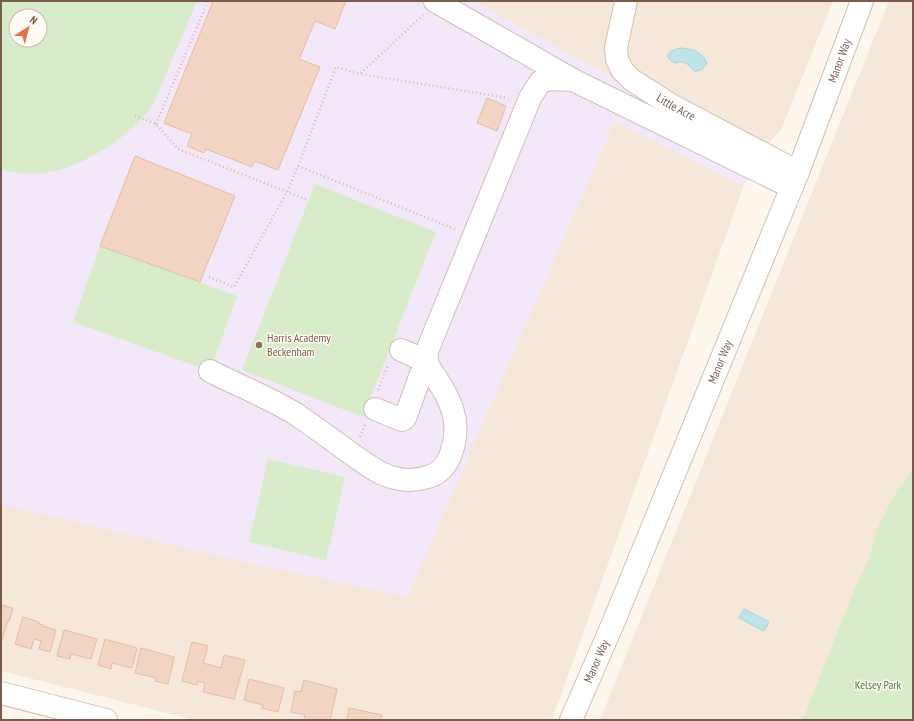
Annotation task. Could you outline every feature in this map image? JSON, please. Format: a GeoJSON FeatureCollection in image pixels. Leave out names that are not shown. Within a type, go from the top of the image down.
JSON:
{"type":"FeatureCollection","features":[{"type":"Feature","properties":{"kind":"street","name":"Little Acre"},"geometry":{"type":"LineString","coordinates":[[626,1],[616,48],[617,59],[622,70],[632,80],[671,105],[794,179]]}},
{"type":"Feature","properties":{"kind":"street","name":"Manor Way"},"geometry":{"type":"LineString","coordinates":[[571,720],[614,621],[794,179],[862,1]]}},
{"type":"Feature","properties":{"kind":"street"},"geometry":{"type":"LineString","coordinates":[[436,2],[573,80],[794,179]]}},
{"type":"Feature","properties":{"kind":"street"},"geometry":{"type":"LineString","coordinates":[[375,409],[402,420],[405,418],[427,362],[427,351],[529,102],[540,82],[549,79],[573,80]]}},
{"type":"Feature","properties":{"kind":"street"},"geometry":{"type":"LineString","coordinates":[[210,371],[293,413],[356,457],[382,473],[394,478],[406,480],[422,479],[440,471],[446,465],[450,457],[456,427],[454,412],[450,400],[427,362],[401,350]]}},
{"type":"Feature","properties":{"kind":"street"},"geometry":{"type":"LineString","coordinates":[[1,693],[106,720]]}},
{"type":"Feature","properties":{"kind":"path"},"geometry":{"type":"LineString","coordinates":[[156,124],[208,1]]}},
{"type":"Feature","properties":{"kind":"path"},"geometry":{"type":"LineString","coordinates":[[360,74],[436,2]]}},
{"type":"Feature","properties":{"kind":"path"},"geometry":{"type":"LineString","coordinates":[[209,277],[234,287],[287,192],[336,67],[360,74],[529,102]]}},
{"type":"Feature","properties":{"kind":"path"},"geometry":{"type":"LineString","coordinates":[[135,116],[156,124],[178,150],[308,200]]}},
{"type":"Feature","properties":{"kind":"path"},"geometry":{"type":"LineString","coordinates":[[298,166],[474,236]]}},
{"type":"Feature","properties":{"kind":"shaded area","name":"Harris Academy Beckenham"},"geometry":{"type":"Polygon","coordinates":[[[1,1],[481,1],[480,5],[756,156],[744,185],[614,122],[407,597],[214,555],[1,504],[1,1]]]}},
{"type":"Feature","properties":{"kind":"shaded area"},"geometry":{"type":"Polygon","coordinates":[[[481,1],[833,1],[781,130],[756,156],[480,5],[481,1]]]}},
{"type":"Feature","properties":{"kind":"shaded area"},"geometry":{"type":"Polygon","coordinates":[[[889,1],[913,1],[913,524],[831,720],[600,720],[889,1]]]}},
{"type":"Feature","properties":{"kind":"shaded area"},"geometry":{"type":"Polygon","coordinates":[[[614,122],[744,185],[552,720],[195,720],[1,671],[1,503],[407,597],[614,122]]]}},
{"type":"Feature","properties":{"kind":"green space"},"geometry":{"type":"Polygon","coordinates":[[[1,1],[197,1],[154,103],[146,114],[125,135],[85,160],[59,170],[26,174],[1,170],[1,1]]]}},
{"type":"Feature","properties":{"kind":"green space"},"geometry":{"type":"Polygon","coordinates":[[[315,184],[436,232],[363,417],[242,370],[315,184]]]}},
{"type":"Feature","properties":{"kind":"green space"},"geometry":{"type":"Polygon","coordinates":[[[100,246],[237,296],[210,371],[73,322],[100,246]]]}},
{"type":"Feature","properties":{"kind":"green space"},"geometry":{"type":"Polygon","coordinates":[[[268,459],[345,477],[326,560],[249,542],[268,459]]]}},
{"type":"Feature","properties":{"kind":"green space","name":"Kelsey Park"},"geometry":{"type":"Polygon","coordinates":[[[913,470],[913,720],[801,720],[806,712],[853,593],[867,563],[878,527],[897,490],[913,470]]]}},
{"type":"Feature","properties":{"kind":"water"},"geometry":{"type":"Polygon","coordinates":[[[682,48],[693,50],[703,56],[707,63],[705,67],[694,71],[686,63],[675,63],[668,58],[671,51],[682,48]]]}},
{"type":"Feature","properties":{"kind":"water"},"geometry":{"type":"Polygon","coordinates":[[[744,609],[769,622],[764,631],[739,618],[744,609]]]}},
{"type":"Feature","properties":{"kind":"building"},"geometry":{"type":"Polygon","coordinates":[[[213,1],[346,1],[335,29],[315,21],[299,59],[320,67],[278,170],[255,161],[252,167],[206,149],[204,153],[187,146],[192,134],[164,123],[213,1]]]}},
{"type":"Feature","properties":{"kind":"building"},"geometry":{"type":"Polygon","coordinates":[[[487,98],[506,106],[497,131],[477,123],[487,98]]]}},
{"type":"Feature","properties":{"kind":"building"},"geometry":{"type":"Polygon","coordinates":[[[135,156],[235,196],[200,282],[100,246],[135,156]]]}},
{"type":"Feature","properties":{"kind":"building"},"geometry":{"type":"Polygon","coordinates":[[[1,605],[13,608],[2,640],[1,640],[1,605]]]}},
{"type":"Feature","properties":{"kind":"building"},"geometry":{"type":"Polygon","coordinates":[[[23,617],[39,622],[38,623],[43,625],[42,626],[56,630],[50,652],[39,649],[41,641],[34,639],[31,649],[15,644],[23,617]]]}},
{"type":"Feature","properties":{"kind":"building"},"geometry":{"type":"Polygon","coordinates":[[[64,630],[97,639],[91,659],[71,654],[70,659],[57,656],[64,630]]]}},
{"type":"Feature","properties":{"kind":"building"},"geometry":{"type":"Polygon","coordinates":[[[105,639],[137,648],[132,668],[112,663],[111,669],[98,665],[105,639]]]}},
{"type":"Feature","properties":{"kind":"building"},"geometry":{"type":"Polygon","coordinates":[[[192,642],[208,646],[203,663],[221,668],[224,655],[245,660],[234,699],[203,692],[205,683],[198,681],[197,685],[182,681],[192,642]]]}},
{"type":"Feature","properties":{"kind":"building"},"geometry":{"type":"Polygon","coordinates":[[[141,648],[174,657],[168,684],[155,681],[156,678],[135,673],[141,648]]]}},
{"type":"Feature","properties":{"kind":"building"},"geometry":{"type":"Polygon","coordinates":[[[249,679],[284,688],[278,712],[262,708],[263,705],[244,700],[249,679]]]}},
{"type":"Feature","properties":{"kind":"building"},"geometry":{"type":"Polygon","coordinates":[[[304,680],[337,689],[330,720],[304,720],[305,715],[291,712],[295,691],[301,692],[304,680]]]}},
{"type":"Feature","properties":{"kind":"building"},"geometry":{"type":"Polygon","coordinates":[[[349,708],[382,715],[381,720],[347,720],[349,708]]]}},
{"type":"Feature","properties":{"kind":"place","name":"Harris Academy Beckenham"},"geometry":{"type":"Point","coordinates":[259,345]}}]}
